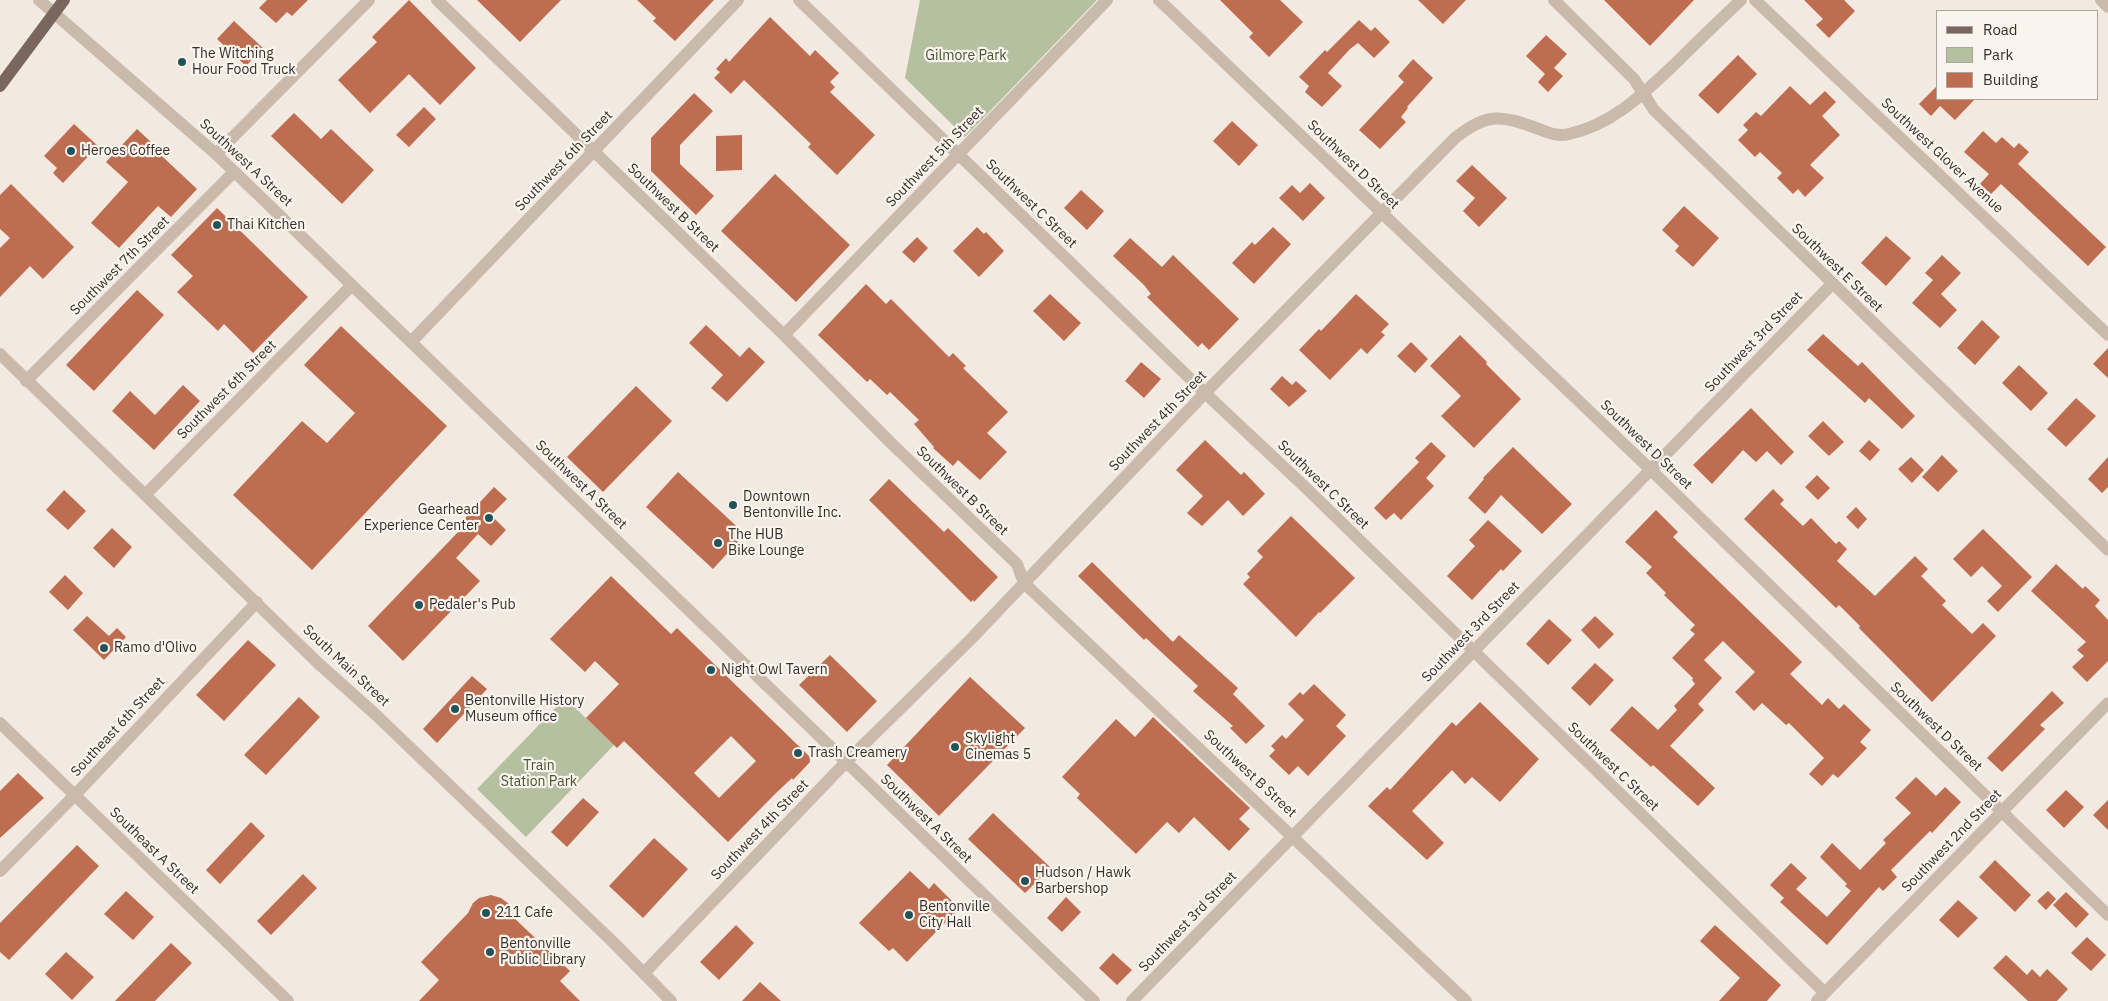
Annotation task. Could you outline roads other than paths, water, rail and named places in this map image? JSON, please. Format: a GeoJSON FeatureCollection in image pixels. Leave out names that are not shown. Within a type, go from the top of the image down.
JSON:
{"type":"FeatureCollection","features":[{"type":"Feature","properties":{"kind":"main road"},"geometry":{"type":"LineString","coordinates":[[0,86],[64,0]]}},
{"type":"Feature","properties":{"kind":"street","name":"Southwest A Street"},"geometry":{"type":"LineString","coordinates":[[39,0],[216,154],[1094,1001]]}},
{"type":"Feature","properties":{"kind":"street"},"geometry":{"type":"LineString","coordinates":[[216,154],[369,0]]}},
{"type":"Feature","properties":{"kind":"street","name":"Southwest B Street"},"geometry":{"type":"LineString","coordinates":[[437,0],[784,335],[890,442],[1017,564],[1024,583],[1466,1001]]}},
{"type":"Feature","properties":{"kind":"street","name":"Southwest 6th Street"},"geometry":{"type":"LineString","coordinates":[[411,342],[738,0]]}},
{"type":"Feature","properties":{"kind":"street","name":"Southwest C Street"},"geometry":{"type":"LineString","coordinates":[[799,0],[1205,393],[1305,487],[1821,997]]}},
{"type":"Feature","properties":{"kind":"street","name":"Southwest 5th Street"},"geometry":{"type":"LineString","coordinates":[[784,335],[1107,0]]}},
{"type":"Feature","properties":{"kind":"street","name":"Southwest D Street"},"geometry":{"type":"LineString","coordinates":[[1159,0],[1650,470],[2108,915]]}},
{"type":"Feature","properties":{"kind":"street","name":"Southwest E Street"},"geometry":{"type":"LineString","coordinates":[[1554,0],[1634,79],[1654,110],[2108,550]]}},
{"type":"Feature","properties":{"kind":"street","name":"Southwest 4th Street"},"geometry":{"type":"LineString","coordinates":[[644,973],[846,762],[971,639],[1205,393],[1455,138],[1481,120],[1492,118],[1503,119],[1552,134],[1566,135],[1582,131],[1610,118],[1625,110],[1741,0]]}},
{"type":"Feature","properties":{"kind":"street","name":"Southwest Glover Avenue"},"geometry":{"type":"LineString","coordinates":[[1755,0],[2108,335]]}},
{"type":"Feature","properties":{"kind":"street"},"geometry":{"type":"LineString","coordinates":[[2101,0],[2108,7]]}},
{"type":"Feature","properties":{"kind":"street","name":"Southwest 7th Street"},"geometry":{"type":"LineString","coordinates":[[26,381],[234,172]]}},
{"type":"Feature","properties":{"kind":"street","name":"Southwest 3rd Street"},"geometry":{"type":"LineString","coordinates":[[1132,1001],[1832,284]]}},
{"type":"Feature","properties":{"kind":"street","name":"Southwest 6th Street"},"geometry":{"type":"LineString","coordinates":[[145,494],[352,286]]}},
{"type":"Feature","properties":{"kind":"street","name":"South Main Street"},"geometry":{"type":"LineString","coordinates":[[0,354],[318,663],[375,714],[671,1001]]}},
{"type":"Feature","properties":{"kind":"street","name":"Southeast 6th Street"},"geometry":{"type":"LineString","coordinates":[[0,871],[75,795],[257,602]]}},
{"type":"Feature","properties":{"kind":"street","name":"Southwest 2nd Street"},"geometry":{"type":"LineString","coordinates":[[1821,997],[2108,703]]}},
{"type":"Feature","properties":{"kind":"street","name":"Southeast A Street"},"geometry":{"type":"LineString","coordinates":[[0,722],[288,1001]]}},
{"type":"Feature","properties":{"kind":"place","name":"The Witching Hour Food Truck"},"geometry":{"type":"Point","coordinates":[182,62]}},
{"type":"Feature","properties":{"kind":"place","name":"Heroes Coffee"},"geometry":{"type":"Point","coordinates":[71,151]}},
{"type":"Feature","properties":{"kind":"place","name":"Thai Kitchen"},"geometry":{"type":"Point","coordinates":[217,225]}},
{"type":"Feature","properties":{"kind":"place","name":"Downtown Bentonville Inc."},"geometry":{"type":"Point","coordinates":[733,505]}},
{"type":"Feature","properties":{"kind":"place","name":"Gearhead Experience Center"},"geometry":{"type":"Point","coordinates":[489,518]}},
{"type":"Feature","properties":{"kind":"place","name":"The HUB Bike Lounge"},"geometry":{"type":"Point","coordinates":[718,543]}},
{"type":"Feature","properties":{"kind":"place","name":"Pedaler's Pub"},"geometry":{"type":"Point","coordinates":[419,605]}},
{"type":"Feature","properties":{"kind":"place","name":"Ramo d'Olivo"},"geometry":{"type":"Point","coordinates":[104,648]}},
{"type":"Feature","properties":{"kind":"place","name":"Night Owl Tavern"},"geometry":{"type":"Point","coordinates":[711,670]}},
{"type":"Feature","properties":{"kind":"place","name":"Bentonville History Museum office"},"geometry":{"type":"Point","coordinates":[455,709]}},
{"type":"Feature","properties":{"kind":"place","name":"Skylight Cinemas 5"},"geometry":{"type":"Point","coordinates":[955,747]}},
{"type":"Feature","properties":{"kind":"place","name":"Trash Creamery"},"geometry":{"type":"Point","coordinates":[798,753]}},
{"type":"Feature","properties":{"kind":"place","name":"Hudson / Hawk Barbershop"},"geometry":{"type":"Point","coordinates":[1025,881]}},
{"type":"Feature","properties":{"kind":"place","name":"211 Cafe"},"geometry":{"type":"Point","coordinates":[486,913]}},
{"type":"Feature","properties":{"kind":"place","name":"Bentonville City Hall"},"geometry":{"type":"Point","coordinates":[909,915]}},
{"type":"Feature","properties":{"kind":"place","name":"Bentonville Public Library"},"geometry":{"type":"Point","coordinates":[490,952]}},
{"type":"Feature","properties":{"kind":"park label","name":"Gilmore Park"},"geometry":{"type":"Point","coordinates":[966,56]}},
{"type":"Feature","properties":{"kind":"park label","name":"Train Station Park"},"geometry":{"type":"Point","coordinates":[539,774]}}]}
